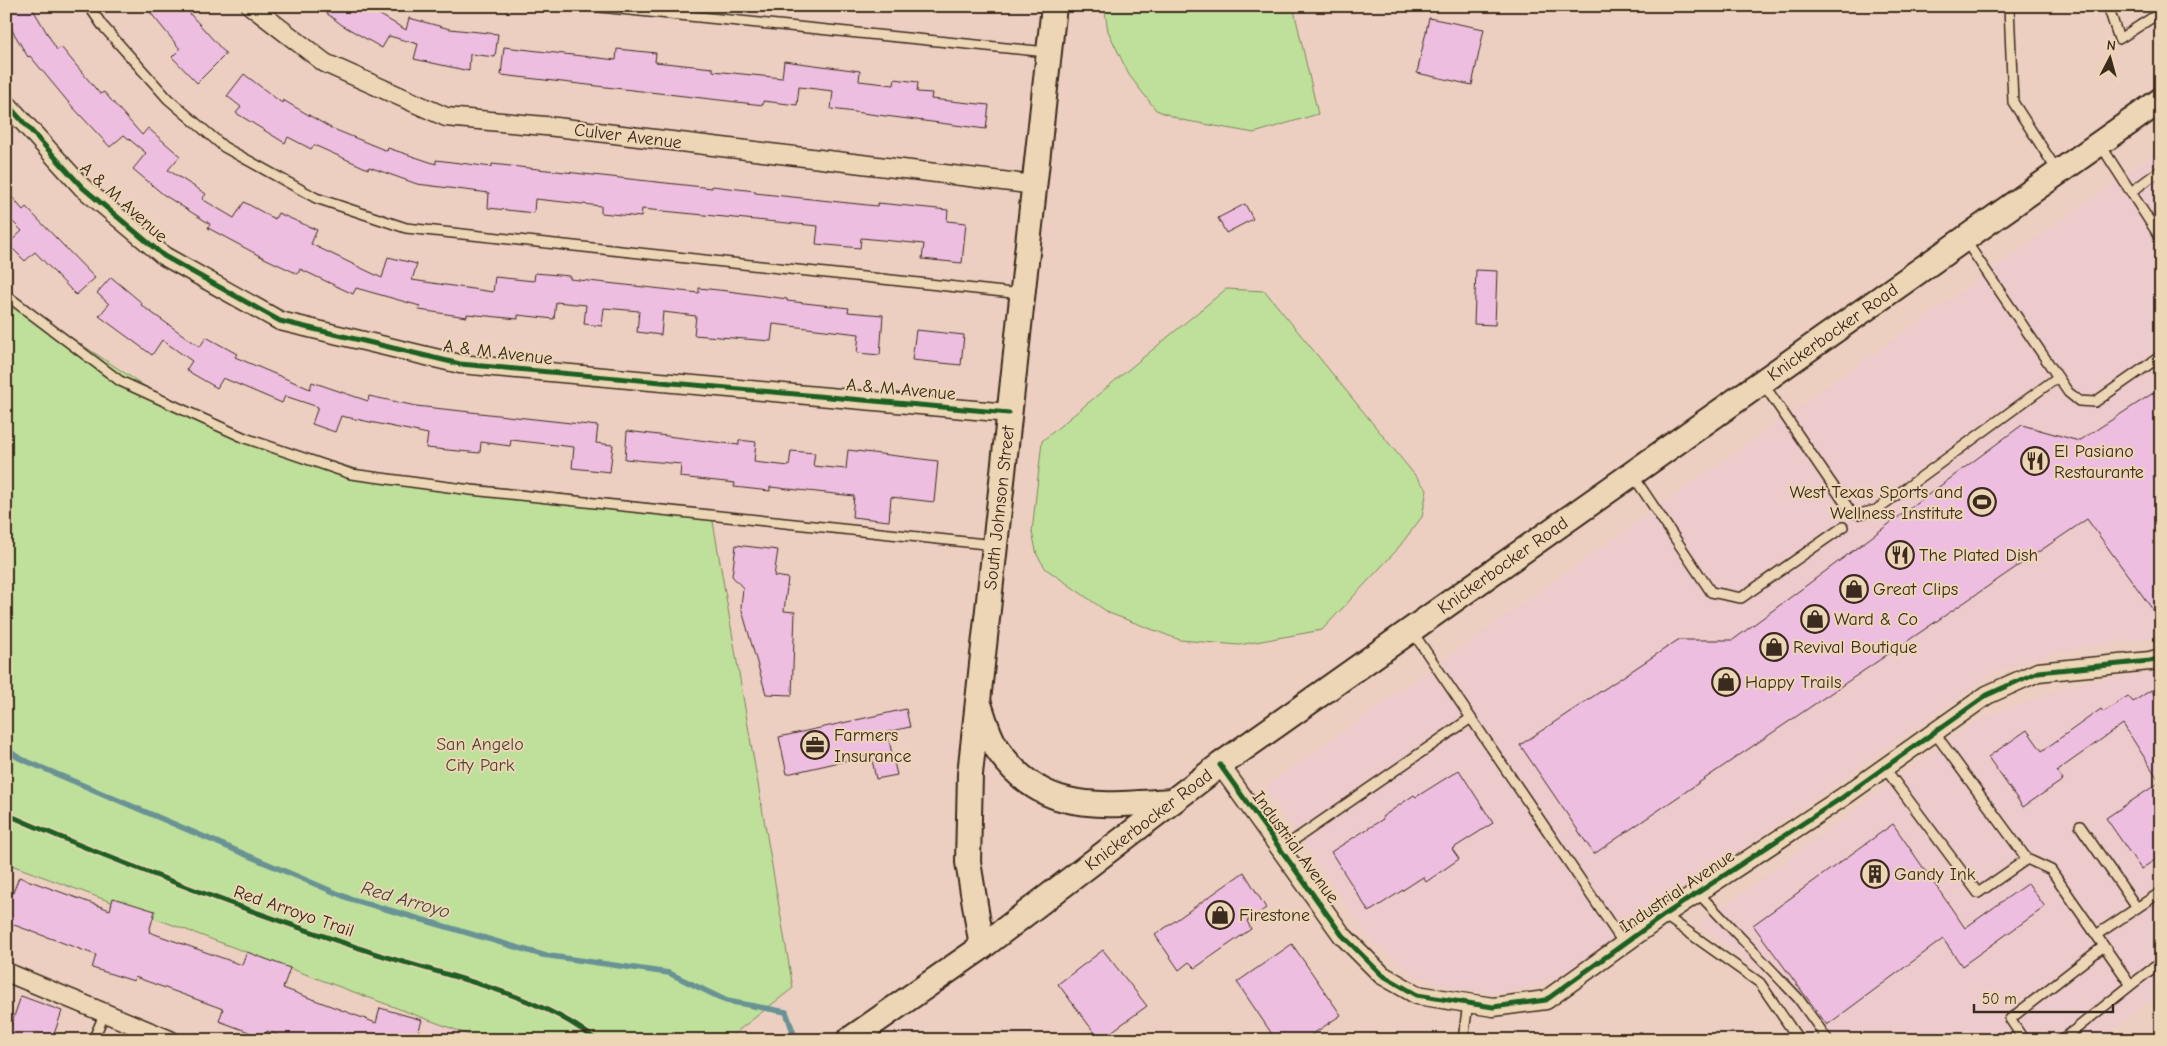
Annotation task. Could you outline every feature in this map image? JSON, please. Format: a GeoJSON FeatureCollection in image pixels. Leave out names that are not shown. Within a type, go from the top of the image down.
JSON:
{"type":"FeatureCollection","features":[{"type":"Feature","properties":{"kind":"main road","name":"South Johnson Street"},"geometry":{"type":"LineString","coordinates":[[982,947],[968,862],[970,774],[1054,6]]}},
{"type":"Feature","properties":{"kind":"main road","name":"Knickerbocker Road"},"geometry":{"type":"LineString","coordinates":[[849,1040],[982,947],[1220,764],[2161,100]]}},
{"type":"Feature","properties":{"kind":"main road"},"geometry":{"type":"LineString","coordinates":[[978,700],[995,746],[1016,773],[1040,789],[1067,802],[1096,806],[1172,801]]}},
{"type":"Feature","properties":{"kind":"street","name":"Culver Avenue"},"geometry":{"type":"LineString","coordinates":[[251,6],[325,63],[446,117],[566,128],[1035,185]]}},
{"type":"Feature","properties":{"kind":"street","name":"A & M Avenue"},"geometry":{"type":"LineString","coordinates":[[6,103],[82,187],[164,256],[280,321],[460,364],[1009,412]]}},
{"type":"Feature","properties":{"kind":"street","name":"Industrial Avenue"},"geometry":{"type":"LineString","coordinates":[[1220,764],[1342,935],[1382,975],[1417,995],[1493,1007],[1546,1000],[1664,915],[1884,767],[1986,695],[2038,672],[2150,661],[2161,658]]}},
{"type":"Feature","properties":{"kind":"street"},"geometry":{"type":"LineString","coordinates":[[6,972],[170,1040]]}},
{"type":"Feature","properties":{"kind":"lane"},"geometry":{"type":"LineString","coordinates":[[90,6],[102,25],[168,99],[224,147],[316,198],[406,228],[1022,294]]}},
{"type":"Feature","properties":{"kind":"lane"},"geometry":{"type":"LineString","coordinates":[[590,6],[1049,52]]}},
{"type":"Feature","properties":{"kind":"lane"},"geometry":{"type":"LineString","coordinates":[[2009,6],[2013,102],[2058,172]]}},
{"type":"Feature","properties":{"kind":"lane"},"geometry":{"type":"LineString","coordinates":[[2108,6],[2119,39],[2161,12]]}},
{"type":"Feature","properties":{"kind":"lane"},"geometry":{"type":"LineString","coordinates":[[2100,143],[2161,239]]}},
{"type":"Feature","properties":{"kind":"lane"},"geometry":{"type":"LineString","coordinates":[[2131,192],[2161,170]]}},
{"type":"Feature","properties":{"kind":"lane"},"geometry":{"type":"LineString","coordinates":[[1964,239],[2068,392],[2078,401],[2095,402],[2161,356]]}},
{"type":"Feature","properties":{"kind":"lane"},"geometry":{"type":"LineString","coordinates":[[6,295],[120,380],[245,438],[351,474],[471,490],[995,545]]}},
{"type":"Feature","properties":{"kind":"lane"},"geometry":{"type":"LineString","coordinates":[[1762,382],[1851,512],[1859,514],[1876,510],[2058,376]]}},
{"type":"Feature","properties":{"kind":"lane"},"geometry":{"type":"LineString","coordinates":[[1632,473],[1711,592],[1741,598],[1843,527]]}},
{"type":"Feature","properties":{"kind":"lane"},"geometry":{"type":"LineString","coordinates":[[1411,630],[1624,944]]}},
{"type":"Feature","properties":{"kind":"lane"},"geometry":{"type":"LineString","coordinates":[[1281,849],[1471,718]]}},
{"type":"Feature","properties":{"kind":"lane"},"geometry":{"type":"LineString","coordinates":[[1934,732],[2027,859],[2051,870],[2131,985]]}},
{"type":"Feature","properties":{"kind":"lane"},"geometry":{"type":"LineString","coordinates":[[1884,767],[1978,893],[2027,859]]}},
{"type":"Feature","properties":{"kind":"lane"},"geometry":{"type":"LineString","coordinates":[[2080,826],[2137,908]]}},
{"type":"Feature","properties":{"kind":"lane"},"geometry":{"type":"LineString","coordinates":[[2096,935],[2161,892]]}},
{"type":"Feature","properties":{"kind":"lane"},"geometry":{"type":"LineString","coordinates":[[1698,893],[1798,998],[1828,1040]]}},
{"type":"Feature","properties":{"kind":"lane"},"geometry":{"type":"LineString","coordinates":[[1664,915],[1760,983],[1799,1040]]}},
{"type":"Feature","properties":{"kind":"lane"},"geometry":{"type":"LineString","coordinates":[[2024,1040],[2010,1020],[2104,946]]}},
{"type":"Feature","properties":{"kind":"lane"},"geometry":{"type":"LineString","coordinates":[[2062,1040],[2161,962]]}},
{"type":"Feature","properties":{"kind":"lane"},"geometry":{"type":"LineString","coordinates":[[1464,1040],[1468,1003]]}},
{"type":"Feature","properties":{"kind":"lane"},"geometry":{"type":"LineString","coordinates":[[93,1040],[105,1013]]}},
{"type":"Feature","properties":{"kind":"shaded area"},"geometry":{"type":"Polygon","coordinates":[[[2161,149],[2161,636],[2053,653],[1993,673],[1557,979],[1510,993],[1470,991],[1418,977],[1372,941],[1265,787],[2161,149]]]}},
{"type":"Feature","properties":{"kind":"shaded area"},"geometry":{"type":"Polygon","coordinates":[[[2161,670],[2161,990],[2102,1040],[1816,1040],[1773,979],[1699,924],[1978,720],[2069,685],[2161,670]]]}},
{"type":"Feature","properties":{"kind":"shaded area"},"geometry":{"type":"Polygon","coordinates":[[[415,1015],[483,1040],[425,1040],[428,1030],[415,1015]]]}},
{"type":"Feature","properties":{"kind":"green space"},"geometry":{"type":"Polygon","coordinates":[[[1104,6],[1293,6],[1318,114],[1254,133],[1182,120],[1156,110],[1129,75],[1108,31],[1104,6]]]}},
{"type":"Feature","properties":{"kind":"green space","name":"San Angelo City Park"},"geometry":{"type":"Polygon","coordinates":[[[6,289],[43,319],[161,397],[280,447],[374,474],[711,510],[793,988],[726,1040],[483,1040],[6,863],[6,289]]]}},
{"type":"Feature","properties":{"kind":"green space"},"geometry":{"type":"Polygon","coordinates":[[[1226,289],[1265,291],[1427,490],[1422,517],[1395,552],[1322,630],[1239,645],[1180,640],[1109,613],[1046,569],[1037,555],[1032,532],[1042,441],[1226,289]]]}},
{"type":"Feature","properties":{"kind":"building"},"geometry":{"type":"Polygon","coordinates":[[[6,6],[31,6],[57,50],[61,47],[100,94],[104,92],[142,135],[148,128],[180,156],[168,170],[206,194],[202,199],[234,218],[244,202],[275,219],[278,213],[317,230],[311,244],[382,278],[388,257],[417,264],[412,280],[493,292],[495,277],[534,281],[535,273],[570,276],[570,279],[699,293],[699,288],[728,291],[787,299],[787,301],[849,308],[848,312],[883,315],[880,355],[857,353],[859,334],[773,324],[771,341],[694,335],[696,316],[663,312],[661,335],[637,332],[639,311],[604,308],[602,326],[584,324],[586,305],[556,302],[554,319],[518,315],[518,319],[467,314],[467,317],[419,310],[420,306],[356,288],[353,294],[300,269],[298,274],[208,228],[210,224],[164,195],[133,169],[146,153],[124,135],[110,147],[69,103],[30,56],[28,57],[6,20],[6,6]]]}},
{"type":"Feature","properties":{"kind":"building"},"geometry":{"type":"Polygon","coordinates":[[[145,6],[183,6],[226,54],[197,83],[172,57],[180,49],[145,6]]]}},
{"type":"Feature","properties":{"kind":"building"},"geometry":{"type":"Polygon","coordinates":[[[317,6],[365,6],[406,30],[409,18],[450,29],[498,34],[495,57],[470,54],[469,71],[414,59],[418,44],[389,36],[382,48],[342,25],[317,6]]]}},
{"type":"Feature","properties":{"kind":"building"},"geometry":{"type":"Polygon","coordinates":[[[1429,18],[1484,29],[1472,85],[1417,73],[1429,18]]]}},
{"type":"Feature","properties":{"kind":"building"},"geometry":{"type":"Polygon","coordinates":[[[504,47],[616,60],[617,49],[656,53],[655,62],[713,68],[713,71],[782,78],[784,61],[860,71],[859,81],[894,85],[895,79],[918,82],[917,92],[932,93],[931,99],[989,105],[986,129],[831,109],[833,91],[799,87],[797,105],[763,101],[763,105],[501,75],[504,47]]]}},
{"type":"Feature","properties":{"kind":"building"},"geometry":{"type":"Polygon","coordinates":[[[244,74],[282,103],[283,100],[331,128],[387,151],[388,148],[436,164],[436,160],[492,167],[492,164],[712,188],[712,186],[755,191],[755,193],[877,206],[878,203],[948,210],[947,221],[966,223],[962,263],[922,259],[924,244],[861,238],[860,248],[816,244],[818,226],[642,209],[641,217],[601,213],[601,206],[535,199],[534,213],[488,208],[489,193],[417,184],[369,167],[368,169],[314,145],[311,149],[288,137],[285,143],[236,113],[241,107],[227,96],[244,74]]]}},
{"type":"Feature","properties":{"kind":"building"},"geometry":{"type":"Polygon","coordinates":[[[6,190],[23,210],[26,207],[95,278],[76,295],[35,252],[25,261],[8,244],[22,231],[6,215],[6,190]]]}},
{"type":"Feature","properties":{"kind":"building"},"geometry":{"type":"Polygon","coordinates":[[[1245,204],[1253,219],[1226,233],[1218,218],[1245,204]]]}},
{"type":"Feature","properties":{"kind":"building"},"geometry":{"type":"Polygon","coordinates":[[[1476,270],[1497,271],[1495,325],[1474,324],[1476,270]]]}},
{"type":"Feature","properties":{"kind":"building"},"geometry":{"type":"Polygon","coordinates":[[[111,277],[142,303],[141,305],[200,347],[206,337],[237,354],[235,357],[310,389],[312,382],[368,401],[369,396],[416,406],[598,426],[596,443],[613,445],[610,472],[572,468],[574,447],[511,440],[510,446],[481,442],[480,453],[426,448],[428,434],[341,416],[335,432],[312,424],[318,407],[285,396],[282,403],[223,378],[217,388],[186,370],[192,361],[162,340],[152,355],[99,316],[109,304],[97,293],[111,277]]]}},
{"type":"Feature","properties":{"kind":"building"},"geometry":{"type":"Polygon","coordinates":[[[916,330],[964,335],[961,365],[912,360],[916,330]]]}},
{"type":"Feature","properties":{"kind":"building"},"geometry":{"type":"Polygon","coordinates":[[[2161,388],[2161,621],[2087,519],[1594,854],[1520,745],[1678,640],[1733,640],[2022,425],[2079,441],[2161,388]]]}},
{"type":"Feature","properties":{"kind":"building"},"geometry":{"type":"Polygon","coordinates":[[[627,431],[739,445],[739,440],[756,442],[754,462],[789,466],[791,451],[815,453],[813,466],[846,469],[848,450],[938,461],[934,502],[891,497],[889,521],[852,517],[854,496],[770,487],[770,491],[734,487],[735,483],[680,477],[681,464],[625,459],[627,431]]]}},
{"type":"Feature","properties":{"kind":"building"},"geometry":{"type":"Polygon","coordinates":[[[736,545],[778,550],[774,576],[788,578],[784,611],[795,612],[792,695],[766,694],[741,607],[743,588],[732,576],[736,545]]]}},
{"type":"Feature","properties":{"kind":"building"},"geometry":{"type":"Polygon","coordinates":[[[2151,690],[2161,705],[2161,856],[2141,869],[2106,818],[2160,782],[2123,724],[2057,771],[2063,780],[2023,807],[1988,757],[2027,730],[2042,751],[2101,709],[2103,712],[2128,696],[2133,702],[2151,690]]]}},
{"type":"Feature","properties":{"kind":"building"},"geometry":{"type":"Polygon","coordinates":[[[906,709],[910,727],[887,732],[897,775],[876,779],[871,755],[787,774],[779,737],[906,709]]]}},
{"type":"Feature","properties":{"kind":"building"},"geometry":{"type":"Polygon","coordinates":[[[1459,770],[1493,823],[1452,849],[1459,859],[1426,882],[1423,877],[1369,912],[1331,852],[1383,819],[1382,817],[1414,795],[1416,797],[1459,770]]]}},
{"type":"Feature","properties":{"kind":"building","name":"Gandy Ink"},"geometry":{"type":"Polygon","coordinates":[[[1893,824],[1965,928],[2028,883],[2045,907],[1962,966],[1943,939],[1827,1025],[1753,925],[1893,824]]]}},
{"type":"Feature","properties":{"kind":"building","name":"Firestone"},"geometry":{"type":"Polygon","coordinates":[[[1244,872],[1266,908],[1247,921],[1251,929],[1195,968],[1189,962],[1179,970],[1155,935],[1244,872]]]}},
{"type":"Feature","properties":{"kind":"building"},"geometry":{"type":"Polygon","coordinates":[[[19,877],[110,910],[113,898],[155,911],[149,932],[242,965],[247,952],[290,968],[283,988],[376,1023],[380,1008],[422,1020],[416,1040],[290,1040],[267,1031],[265,1038],[219,1021],[223,1009],[135,977],[134,981],[92,968],[96,955],[6,922],[6,911],[19,877]]]}},
{"type":"Feature","properties":{"kind":"building"},"geometry":{"type":"Polygon","coordinates":[[[1292,944],[1341,1015],[1304,1040],[1276,1040],[1237,982],[1292,944]]]}},
{"type":"Feature","properties":{"kind":"building"},"geometry":{"type":"Polygon","coordinates":[[[1103,950],[1147,1006],[1100,1040],[1058,984],[1103,950]]]}},
{"type":"Feature","properties":{"kind":"building"},"geometry":{"type":"Polygon","coordinates":[[[21,996],[62,1011],[52,1040],[6,1040],[21,996]]]}},
{"type":"Feature","properties":{"kind":"waterway","name":"Red Arroyo"},"geometry":{"type":"LineString","coordinates":[[6,749],[19,758],[348,898],[543,955],[669,973],[727,1001],[786,1012],[796,1040]]}},
{"type":"Feature","properties":{"kind":"cycle path"},"geometry":{"type":"LineString","coordinates":[[6,103],[82,187],[164,256],[280,321],[460,364],[1009,413]]}},
{"type":"Feature","properties":{"kind":"cycle path"},"geometry":{"type":"LineString","coordinates":[[1220,765],[1342,935],[1382,975],[1417,995],[1493,1007],[1546,1000],[1664,915],[1843,797],[1987,695],[2038,672],[2150,661],[2161,658]]}},
{"type":"Feature","properties":{"kind":"cycle path","name":"Red Arroyo Trail"},"geometry":{"type":"LineString","coordinates":[[6,814],[95,852],[276,920],[396,960],[487,986],[517,997],[546,1009],[572,1023],[596,1040]]}},
{"type":"Feature","properties":{"kind":"place","name":"El Pasiano Restaurante"},"geometry":{"type":"Point","coordinates":[2035,461]}},
{"type":"Feature","properties":{"kind":"place","name":"West Texas Sports and Wellness Institute"},"geometry":{"type":"Point","coordinates":[1982,502]}},
{"type":"Feature","properties":{"kind":"place","name":"The Plated Dish"},"geometry":{"type":"Point","coordinates":[1900,555]}},
{"type":"Feature","properties":{"kind":"place","name":"Great Clips"},"geometry":{"type":"Point","coordinates":[1854,589]}},
{"type":"Feature","properties":{"kind":"place","name":"Ward & Co"},"geometry":{"type":"Point","coordinates":[1815,619]}},
{"type":"Feature","properties":{"kind":"place","name":"Revival Boutique"},"geometry":{"type":"Point","coordinates":[1774,647]}},
{"type":"Feature","properties":{"kind":"place","name":"Happy Trails"},"geometry":{"type":"Point","coordinates":[1726,682]}},
{"type":"Feature","properties":{"kind":"place","name":"Farmers Insurance"},"geometry":{"type":"Point","coordinates":[815,745]}},
{"type":"Feature","properties":{"kind":"place","name":"Gandy Ink"},"geometry":{"type":"Point","coordinates":[1875,874]}},
{"type":"Feature","properties":{"kind":"place","name":"Firestone"},"geometry":{"type":"Point","coordinates":[1220,915]}}]}
